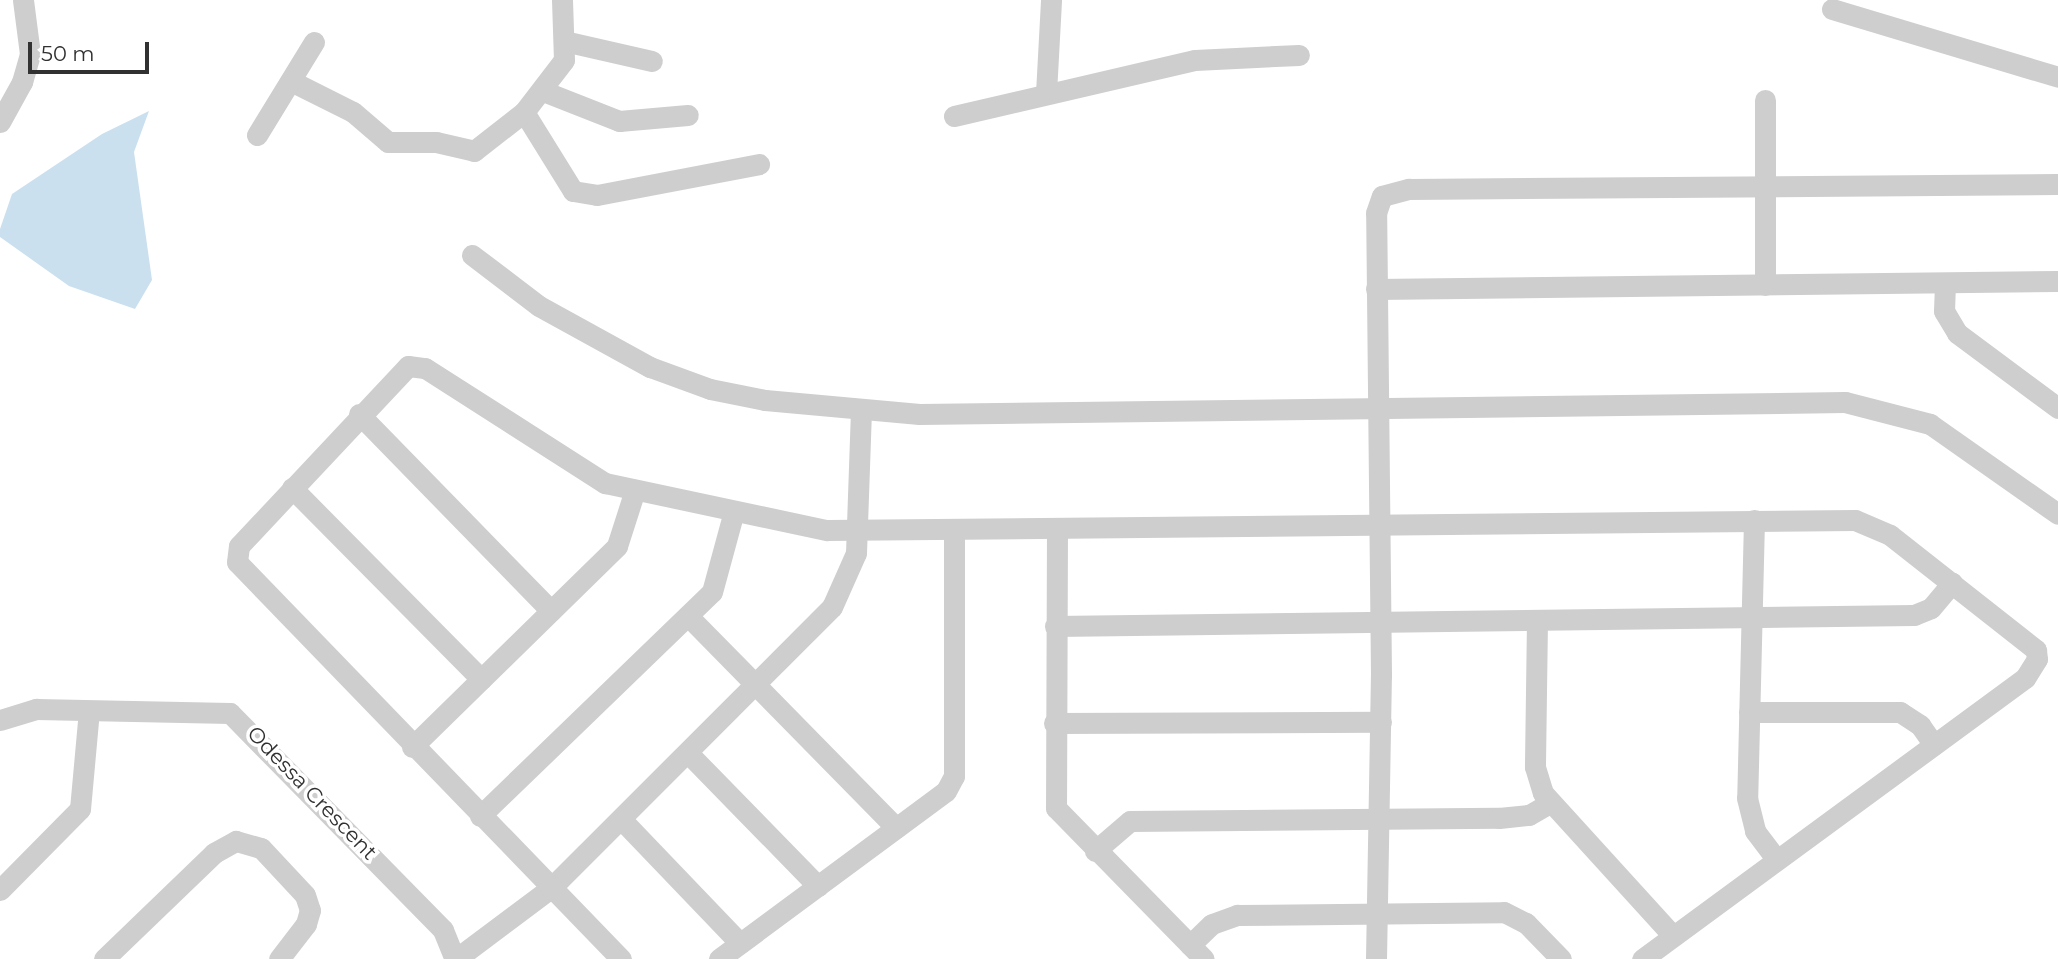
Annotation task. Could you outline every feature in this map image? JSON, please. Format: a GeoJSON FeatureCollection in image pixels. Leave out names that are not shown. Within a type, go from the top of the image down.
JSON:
{"type":"FeatureCollection","features":[{"type":"Feature","properties":{"kind":"street"},"geometry":{"type":"LineString","coordinates":[[0,122],[22,82],[30,54],[23,0]]}},
{"type":"Feature","properties":{"kind":"street"},"geometry":{"type":"LineString","coordinates":[[291,81],[353,112],[388,142],[436,142],[474,151],[524,112],[543,91],[564,60],[562,0]]}},
{"type":"Feature","properties":{"kind":"street"},"geometry":{"type":"LineString","coordinates":[[1046,93],[1051,0]]}},
{"type":"Feature","properties":{"kind":"street"},"geometry":{"type":"LineString","coordinates":[[1832,9],[2058,77]]}},
{"type":"Feature","properties":{"kind":"street"},"geometry":{"type":"LineString","coordinates":[[564,41],[652,61]]}},
{"type":"Feature","properties":{"kind":"street"},"geometry":{"type":"LineString","coordinates":[[257,135],[314,43]]}},
{"type":"Feature","properties":{"kind":"street"},"geometry":{"type":"LineString","coordinates":[[954,116],[1195,61],[1299,55]]}},
{"type":"Feature","properties":{"kind":"street"},"geometry":{"type":"LineString","coordinates":[[543,91],[619,121],[688,115]]}},
{"type":"Feature","properties":{"kind":"street"},"geometry":{"type":"LineString","coordinates":[[1765,100],[1765,285]]}},
{"type":"Feature","properties":{"kind":"street"},"geometry":{"type":"LineString","coordinates":[[524,112],[563,182],[585,195],[759,164]]}},
{"type":"Feature","properties":{"kind":"street"},"geometry":{"type":"LineString","coordinates":[[1376,959],[1381,722],[1376,213],[1382,197],[1391,191],[2058,184]]}},
{"type":"Feature","properties":{"kind":"street"},"geometry":{"type":"LineString","coordinates":[[472,255],[539,306],[650,367],[710,389],[861,412],[1844,402],[1930,424],[2055,505]]}},
{"type":"Feature","properties":{"kind":"street"},"geometry":{"type":"LineString","coordinates":[[1376,289],[2058,281]]}},
{"type":"Feature","properties":{"kind":"street"},"geometry":{"type":"LineString","coordinates":[[1945,283],[1949,324],[2058,408]]}},
{"type":"Feature","properties":{"kind":"street"},"geometry":{"type":"LineString","coordinates":[[621,959],[412,747],[237,562],[239,546],[399,371],[416,365],[605,483],[827,530],[1834,519],[1874,526],[2029,642],[2037,659],[2025,678],[1642,959]]}},
{"type":"Feature","properties":{"kind":"street"},"geometry":{"type":"LineString","coordinates":[[456,959],[551,888],[832,607],[848,579],[859,531],[861,412]]}},
{"type":"Feature","properties":{"kind":"street"},"geometry":{"type":"LineString","coordinates":[[359,414],[551,611]]}},
{"type":"Feature","properties":{"kind":"street"},"geometry":{"type":"LineString","coordinates":[[292,488],[481,679]]}},
{"type":"Feature","properties":{"kind":"street"},"geometry":{"type":"LineString","coordinates":[[412,747],[617,546],[635,489]]}},
{"type":"Feature","properties":{"kind":"street"},"geometry":{"type":"LineString","coordinates":[[481,816],[688,616],[717,581],[734,511]]}},
{"type":"Feature","properties":{"kind":"street"},"geometry":{"type":"LineString","coordinates":[[1754,520],[1749,815],[1777,860]]}},
{"type":"Feature","properties":{"kind":"street"},"geometry":{"type":"LineString","coordinates":[[1057,529],[1054,723],[1056,808],[1095,851],[1197,952],[1212,924],[1237,915],[1504,912],[1526,923],[1561,959]]}},
{"type":"Feature","properties":{"kind":"street"},"geometry":{"type":"LineString","coordinates":[[719,959],[946,790],[954,776],[954,530]]}},
{"type":"Feature","properties":{"kind":"street"},"geometry":{"type":"LineString","coordinates":[[1055,626],[1922,614],[1952,583]]}},
{"type":"Feature","properties":{"kind":"street"},"geometry":{"type":"LineString","coordinates":[[688,616],[757,683],[896,828]]}},
{"type":"Feature","properties":{"kind":"street"},"geometry":{"type":"LineString","coordinates":[[1537,620],[1535,767],[1550,803],[1673,936]]}},
{"type":"Feature","properties":{"kind":"street","name":"Odessa Crescent"},"geometry":{"type":"LineString","coordinates":[[0,720],[36,709],[219,711],[237,717],[443,930],[456,959]]}},
{"type":"Feature","properties":{"kind":"street"},"geometry":{"type":"LineString","coordinates":[[0,890],[80,809],[89,710]]}},
{"type":"Feature","properties":{"kind":"street"},"geometry":{"type":"LineString","coordinates":[[1749,712],[1900,712],[1920,725],[1934,745]]}},
{"type":"Feature","properties":{"kind":"street"},"geometry":{"type":"LineString","coordinates":[[1054,723],[1381,722]]}},
{"type":"Feature","properties":{"kind":"street"},"geometry":{"type":"LineString","coordinates":[[688,753],[818,886]]}},
{"type":"Feature","properties":{"kind":"street"},"geometry":{"type":"LineString","coordinates":[[1095,851],[1130,821],[1499,818],[1529,815],[1550,803]]}},
{"type":"Feature","properties":{"kind":"street"},"geometry":{"type":"LineString","coordinates":[[621,819],[740,943]]}},
{"type":"Feature","properties":{"kind":"street"},"geometry":{"type":"LineString","coordinates":[[104,959],[214,853],[236,841],[261,848],[305,895],[310,909],[306,924],[279,959]]}},
{"type":"Feature","properties":{"kind":"water"},"geometry":{"type":"Polygon","coordinates":[[[149,111],[134,152],[152,280],[135,309],[69,286],[0,237],[0,229],[12,194],[102,134],[149,111]]]}}]}
